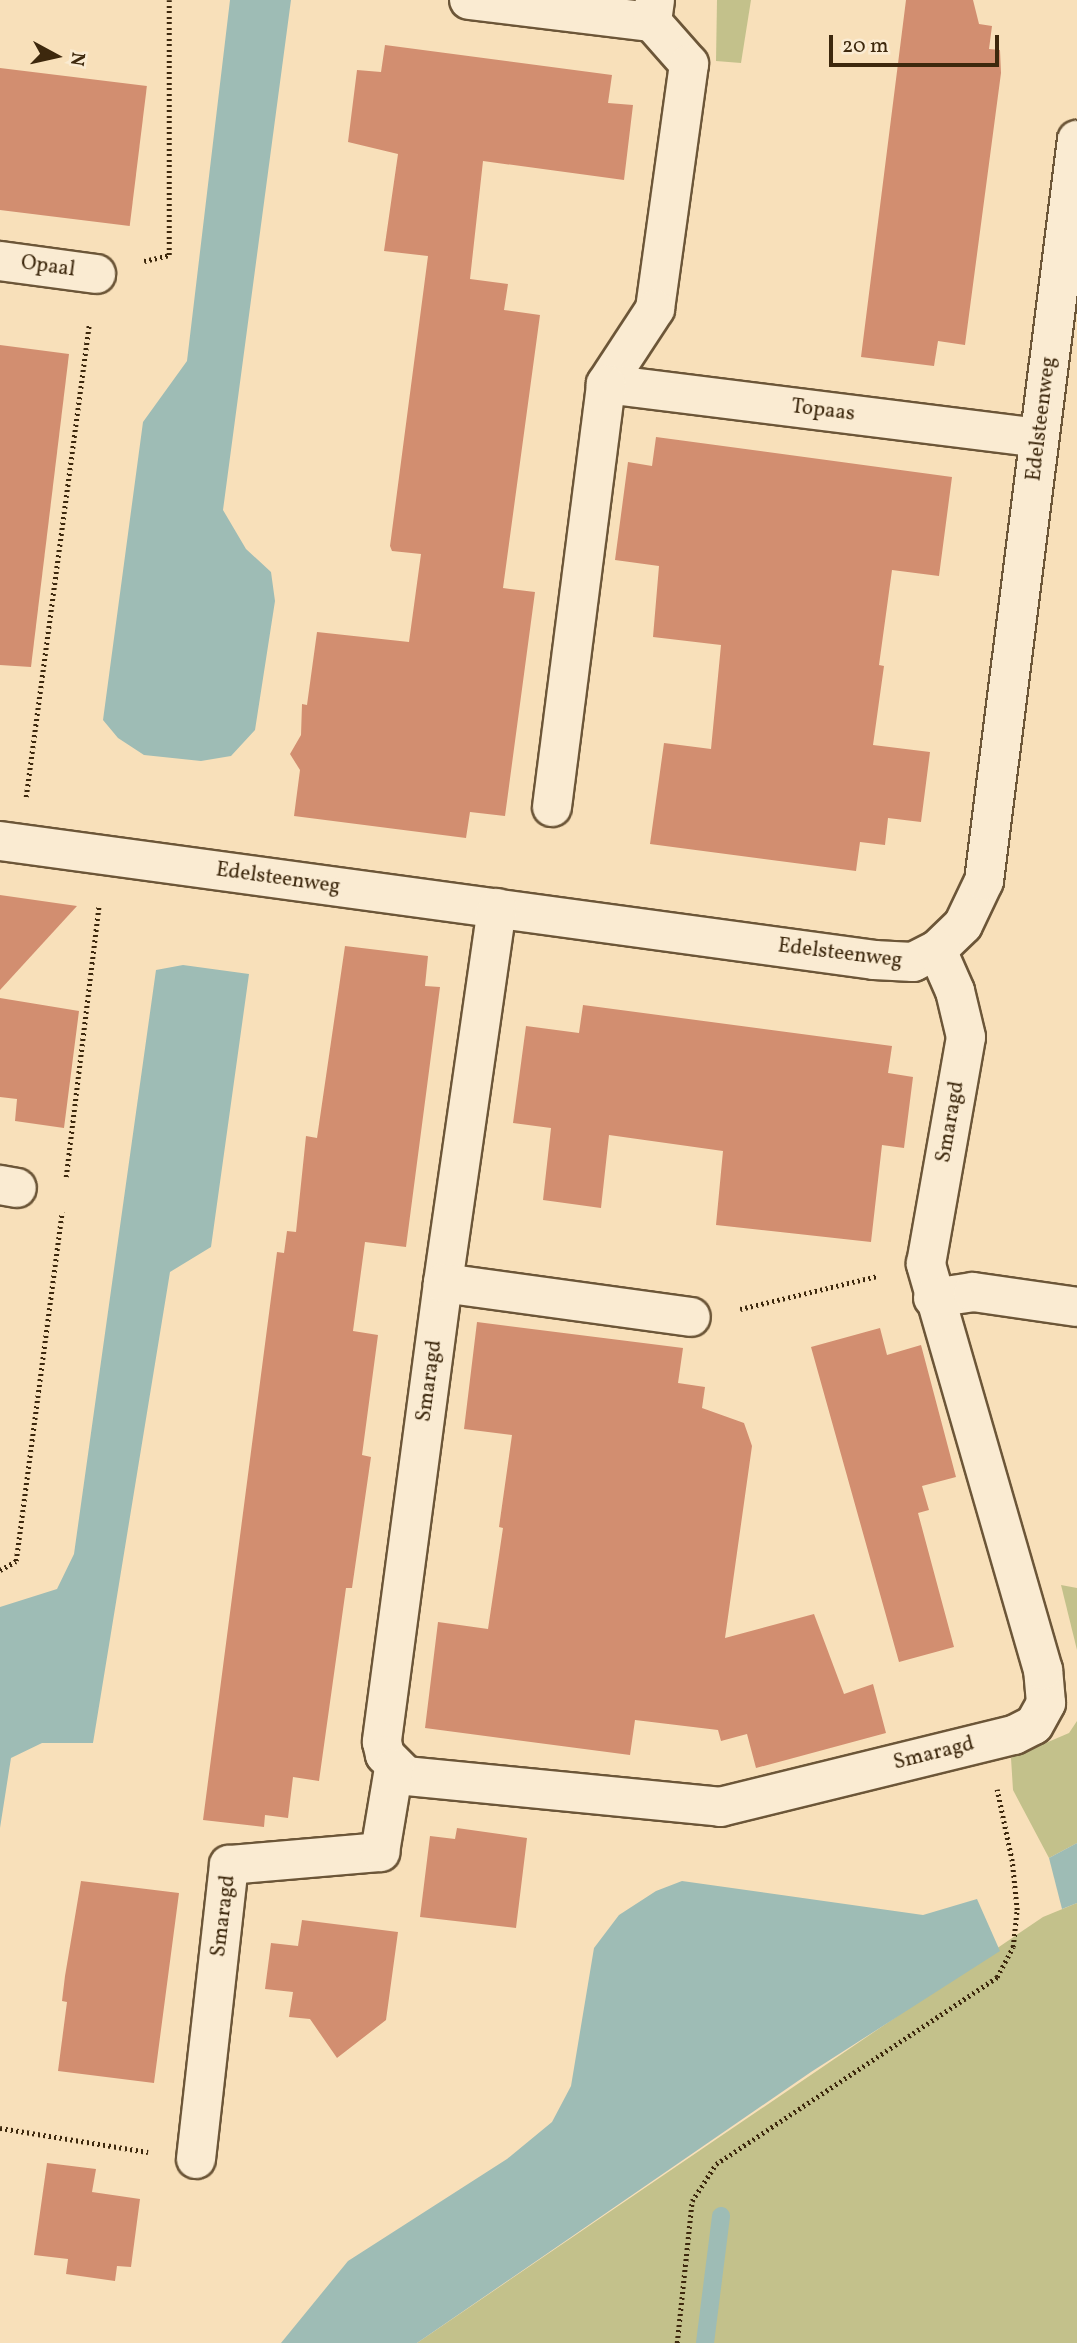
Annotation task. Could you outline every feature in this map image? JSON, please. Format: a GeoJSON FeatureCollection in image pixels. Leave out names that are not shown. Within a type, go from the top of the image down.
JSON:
{"type":"FeatureCollection","features":[{"type":"Feature","properties":{"kind":"street"},"geometry":{"type":"LineString","coordinates":[[469,0],[654,11],[689,64],[655,309],[606,384],[552,807]]}},
{"type":"Feature","properties":{"kind":"street","name":"Edelsteenweg"},"geometry":{"type":"LineString","coordinates":[[10,842],[874,960],[913,962],[937,950],[963,925],[984,881],[1039,439],[1068,289],[1077,140]]}},
{"type":"Feature","properties":{"kind":"street","name":"Opaal"},"geometry":{"type":"LineString","coordinates":[[0,261],[96,274]]}},
{"type":"Feature","properties":{"kind":"street","name":"Topaas"},"geometry":{"type":"LineString","coordinates":[[606,384],[1039,439]]}},
{"type":"Feature","properties":{"kind":"street","name":"Smaragd"},"geometry":{"type":"LineString","coordinates":[[196,2159],[229,1865],[380,1852],[394,1768],[382,1742],[443,1283],[497,908]]}},
{"type":"Feature","properties":{"kind":"street","name":"Smaragd"},"geometry":{"type":"LineString","coordinates":[[394,1768],[425,1778],[720,1807],[985,1742],[1034,1725],[1046,1703],[1043,1670],[929,1281],[967,1037],[955,991],[937,950]]}},
{"type":"Feature","properties":{"kind":"street"},"geometry":{"type":"LineString","coordinates":[[929,1281],[973,1292],[1077,1307]]}},
{"type":"Feature","properties":{"kind":"street"},"geometry":{"type":"LineString","coordinates":[[443,1283],[691,1317]]}},
{"type":"Feature","properties":{"kind":"path"},"geometry":{"type":"LineString","coordinates":[[10,842],[96,274],[169,254],[169,0]]}},
{"type":"Feature","properties":{"kind":"path"},"geometry":{"type":"LineString","coordinates":[[0,1570],[16,1561],[65,1192],[105,856]]}},
{"type":"Feature","properties":{"kind":"path"},"geometry":{"type":"LineString","coordinates":[[8,1187],[65,1192]]}},
{"type":"Feature","properties":{"kind":"path"},"geometry":{"type":"LineString","coordinates":[[691,1317],[929,1281]]}},
{"type":"Feature","properties":{"kind":"path"},"geometry":{"type":"LineString","coordinates":[[677,2343],[692,2201],[716,2164],[997,1977],[1013,1947],[1017,1910],[1012,1861],[985,1742]]}},
{"type":"Feature","properties":{"kind":"path"},"geometry":{"type":"LineString","coordinates":[[0,2128],[196,2159]]}},
{"type":"Feature","properties":{"kind":"shaded area"},"geometry":{"type":"Polygon","coordinates":[[[717,0],[751,0],[741,63],[716,61],[717,0]]]}},
{"type":"Feature","properties":{"kind":"shaded area"},"geometry":{"type":"Polygon","coordinates":[[[1061,1585],[1077,1588],[1077,1650],[1061,1585]]]}},
{"type":"Feature","properties":{"kind":"shaded area"},"geometry":{"type":"Polygon","coordinates":[[[1077,1721],[1077,1843],[1049,1858],[1013,1790],[1011,1758],[1069,1733],[1077,1721]]]}},
{"type":"Feature","properties":{"kind":"shaded area"},"geometry":{"type":"Polygon","coordinates":[[[1077,1903],[1077,2343],[417,2343],[1043,1917],[1077,1903]]]}},
{"type":"Feature","properties":{"kind":"water"},"geometry":{"type":"Polygon","coordinates":[[[230,0],[291,0],[223,510],[246,549],[271,572],[275,601],[255,730],[231,756],[201,761],[144,755],[118,738],[103,720],[143,422],[187,361],[230,0]]]}},
{"type":"Feature","properties":{"kind":"water"},"geometry":{"type":"Polygon","coordinates":[[[183,965],[249,974],[211,1247],[170,1272],[93,1743],[42,1743],[11,1758],[0,1828],[0,1607],[57,1589],[74,1554],[156,970],[183,965]]]}},
{"type":"Feature","properties":{"kind":"water"},"geometry":{"type":"Polygon","coordinates":[[[1077,1843],[1077,1903],[1062,1909],[1049,1858],[1077,1843]]]}},
{"type":"Feature","properties":{"kind":"water"},"geometry":{"type":"Polygon","coordinates":[[[682,1881],[923,1915],[977,1899],[1000,1951],[811,2072],[417,2343],[281,2343],[348,2261],[507,2159],[552,2122],[571,2086],[594,1948],[619,1915],[656,1891],[682,1881]]]}},
{"type":"Feature","properties":{"kind":"building"},"geometry":{"type":"Polygon","coordinates":[[[906,0],[973,0],[979,24],[992,26],[989,49],[1000,50],[1001,73],[965,345],[938,341],[934,366],[861,357],[906,0]]]}},
{"type":"Feature","properties":{"kind":"building"},"geometry":{"type":"Polygon","coordinates":[[[385,45],[612,75],[608,103],[633,105],[624,180],[483,161],[470,279],[508,284],[504,310],[540,315],[503,588],[535,592],[505,816],[470,812],[466,838],[294,816],[300,770],[290,754],[301,735],[302,704],[307,705],[317,632],[409,642],[421,554],[392,551],[390,546],[428,256],[384,251],[398,154],[348,142],[357,70],[381,72],[385,45]]]}},
{"type":"Feature","properties":{"kind":"building"},"geometry":{"type":"Polygon","coordinates":[[[0,68],[147,86],[130,226],[0,210],[0,68]]]}},
{"type":"Feature","properties":{"kind":"building"},"geometry":{"type":"Polygon","coordinates":[[[0,345],[69,354],[31,667],[0,665],[0,345]]]}},
{"type":"Feature","properties":{"kind":"building"},"geometry":{"type":"Polygon","coordinates":[[[656,437],[952,477],[939,576],[892,570],[879,665],[884,666],[873,745],[930,752],[921,822],[888,818],[885,845],[860,842],[856,871],[650,844],[664,743],[711,749],[721,645],[653,637],[659,566],[615,560],[628,462],[652,466],[656,437]]]}},
{"type":"Feature","properties":{"kind":"building"},"geometry":{"type":"Polygon","coordinates":[[[0,895],[77,906],[0,990],[0,895]]]}},
{"type":"Feature","properties":{"kind":"building"},"geometry":{"type":"Polygon","coordinates":[[[345,946],[428,956],[425,986],[440,987],[406,1247],[365,1242],[353,1331],[378,1335],[362,1455],[371,1457],[352,1588],[346,1588],[319,1781],[293,1777],[288,1818],[265,1815],[264,1827],[203,1820],[277,1252],[284,1253],[287,1231],[296,1232],[306,1136],[317,1138],[345,946]]]}},
{"type":"Feature","properties":{"kind":"building"},"geometry":{"type":"Polygon","coordinates":[[[0,998],[79,1011],[64,1128],[15,1121],[17,1099],[0,1097],[0,998]]]}},
{"type":"Feature","properties":{"kind":"building"},"geometry":{"type":"Polygon","coordinates":[[[583,1005],[892,1046],[888,1073],[913,1077],[904,1148],[882,1145],[871,1242],[716,1225],[723,1151],[609,1135],[601,1208],[543,1200],[551,1128],[513,1123],[526,1026],[579,1033],[583,1005]]]}},
{"type":"Feature","properties":{"kind":"building"},"geometry":{"type":"Polygon","coordinates":[[[477,1322],[683,1348],[678,1383],[705,1387],[702,1408],[744,1423],[752,1446],[725,1638],[814,1614],[844,1694],[873,1684],[886,1733],[756,1768],[747,1734],[721,1741],[718,1730],[635,1720],[630,1755],[425,1728],[438,1622],[488,1629],[503,1528],[499,1527],[512,1435],[464,1429],[477,1322]]]}},
{"type":"Feature","properties":{"kind":"building"},"geometry":{"type":"Polygon","coordinates":[[[880,1328],[887,1355],[921,1345],[956,1477],[922,1486],[929,1510],[918,1513],[954,1647],[899,1662],[811,1347],[880,1328]]]}},
{"type":"Feature","properties":{"kind":"building"},"geometry":{"type":"Polygon","coordinates":[[[457,1828],[527,1838],[516,1928],[420,1917],[430,1836],[455,1839],[457,1828]]]}},
{"type":"Feature","properties":{"kind":"building"},"geometry":{"type":"Polygon","coordinates":[[[81,1881],[179,1893],[154,2083],[58,2071],[67,2002],[62,2001],[65,1976],[81,1881]]]}},
{"type":"Feature","properties":{"kind":"building"},"geometry":{"type":"Polygon","coordinates":[[[302,1920],[398,1932],[386,2020],[337,2058],[310,2019],[289,2017],[293,1992],[265,1989],[271,1943],[298,1946],[302,1920]]]}},
{"type":"Feature","properties":{"kind":"building"},"geometry":{"type":"Polygon","coordinates":[[[47,2163],[96,2169],[92,2192],[140,2199],[131,2267],[117,2266],[115,2281],[66,2274],[68,2259],[34,2255],[47,2163]]]}},
{"type":"Feature","properties":{"kind":"waterway"},"geometry":{"type":"LineString","coordinates":[[705,2343],[721,2216]]}}]}
